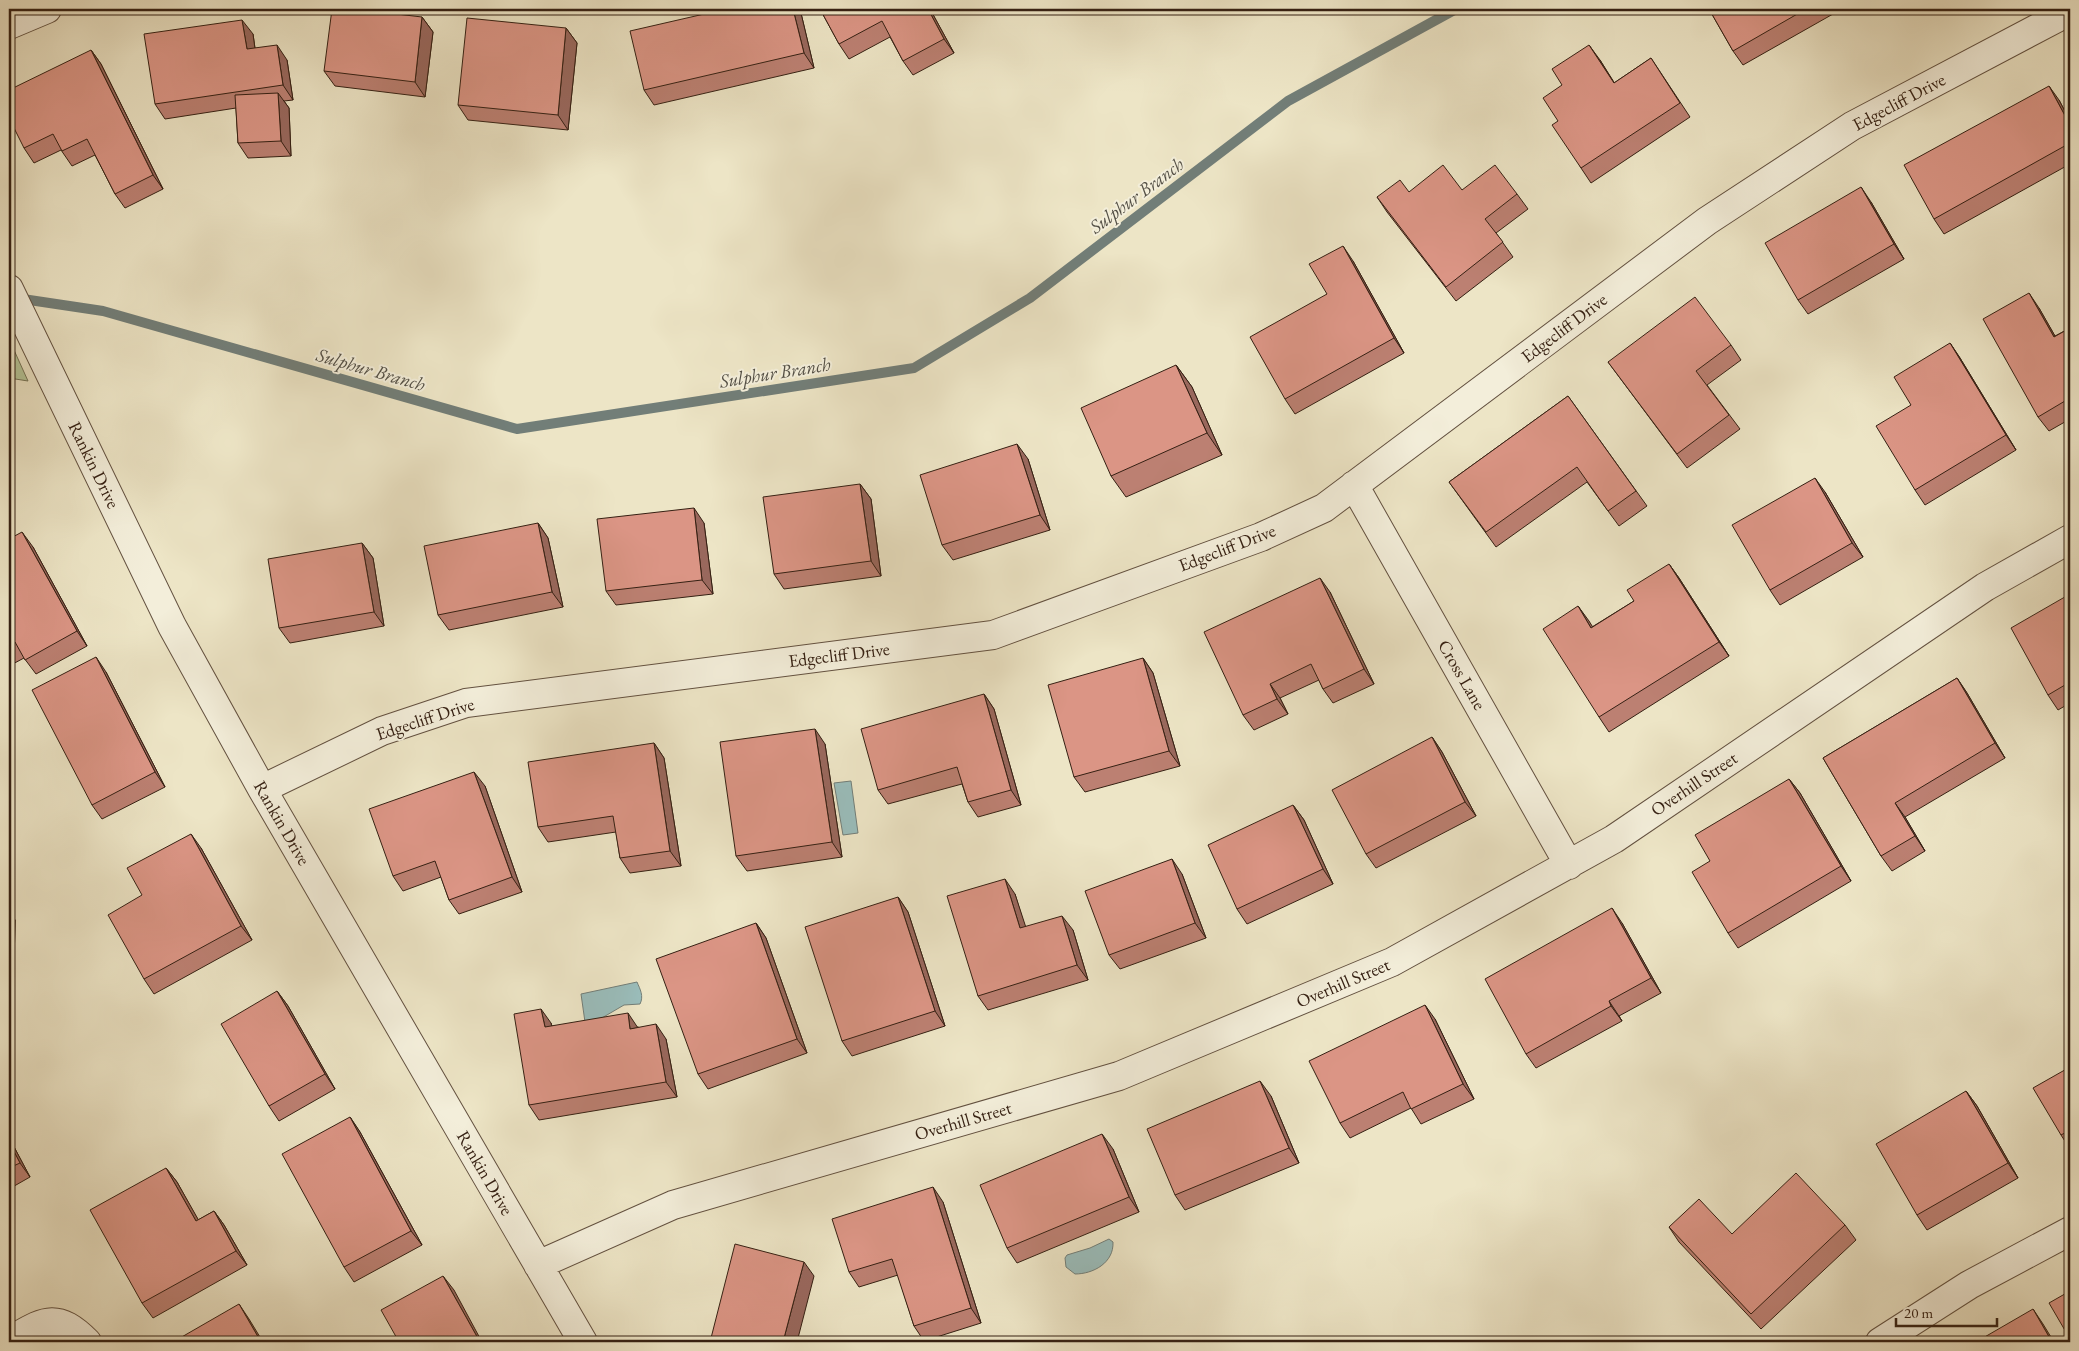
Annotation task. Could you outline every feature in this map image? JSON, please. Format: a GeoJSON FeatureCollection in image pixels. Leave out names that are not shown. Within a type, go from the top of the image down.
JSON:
{"type":"FeatureCollection","features":[{"type":"Feature","properties":{"kind":"street"},"geometry":{"type":"LineString","coordinates":[[9,25],[47,9]]}},
{"type":"Feature","properties":{"kind":"street","name":"Edgecliff Drive"},"geometry":{"type":"LineString","coordinates":[[262,788],[382,731],[466,703],[993,635],[1261,537],[1324,508],[1707,221],[1852,126],[2070,12]]}},
{"type":"Feature","properties":{"kind":"street","name":"Rankin Drive"},"geometry":{"type":"LineString","coordinates":[[9,289],[172,626],[262,788],[583,1342]]}},
{"type":"Feature","properties":{"kind":"street","name":"Cross Lane"},"geometry":{"type":"LineString","coordinates":[[1354,486],[1569,865]]}},
{"type":"Feature","properties":{"kind":"street","name":"Overhill Street"},"geometry":{"type":"LineString","coordinates":[[538,1265],[673,1205],[1119,1076],[1392,962],[1614,839],[1985,586],[2070,539]]}},
{"type":"Feature","properties":{"kind":"street"},"geometry":{"type":"LineString","coordinates":[[1880,1342],[1969,1285],[2070,1231]]}},
{"type":"Feature","properties":{"kind":"street"},"geometry":{"type":"LineString","coordinates":[[9,1341],[44,1322],[59,1322],[75,1330],[87,1342]]}},
{"type":"Feature","properties":{"kind":"green space"},"geometry":{"type":"Polygon","coordinates":[[[9,339],[28,381],[9,378],[9,339]]]}},
{"type":"Feature","properties":{"kind":"water"},"geometry":{"type":"Polygon","coordinates":[[[851,781],[858,833],[843,835],[834,783],[851,781]]]}},
{"type":"Feature","properties":{"kind":"water"},"geometry":{"type":"Polygon","coordinates":[[[637,982],[642,995],[640,1004],[624,1005],[595,1022],[585,1022],[581,994],[637,982]]]}},
{"type":"Feature","properties":{"kind":"water"},"geometry":{"type":"Polygon","coordinates":[[[1109,1239],[1113,1242],[1110,1256],[1101,1266],[1089,1272],[1075,1274],[1066,1267],[1065,1258],[1067,1255],[1090,1248],[1109,1239]]]}},
{"type":"Feature","properties":{"kind":"building"},"geometry":{"type":"Polygon","coordinates":[[[332,9],[354,9],[422,17],[415,82],[324,71],[332,9]]]}},
{"type":"Feature","properties":{"kind":"building"},"geometry":{"type":"Polygon","coordinates":[[[726,9],[793,9],[804,53],[644,90],[630,31],[726,9]]]}},
{"type":"Feature","properties":{"kind":"building"},"geometry":{"type":"Polygon","coordinates":[[[820,9],[928,9],[944,39],[903,61],[882,21],[839,44],[820,9]]]}},
{"type":"Feature","properties":{"kind":"building"},"geometry":{"type":"Polygon","coordinates":[[[1709,9],[1806,9],[1733,51],[1709,9]]]}},
{"type":"Feature","properties":{"kind":"building"},"geometry":{"type":"Polygon","coordinates":[[[467,18],[566,28],[558,115],[458,105],[467,18]]]}},
{"type":"Feature","properties":{"kind":"building"},"geometry":{"type":"Polygon","coordinates":[[[242,20],[247,49],[277,45],[283,85],[155,104],[144,34],[242,20]]]}},
{"type":"Feature","properties":{"kind":"building"},"geometry":{"type":"Polygon","coordinates":[[[1589,45],[1614,83],[1651,58],[1680,103],[1581,168],[1552,125],[1558,121],[1543,98],[1562,85],[1552,69],[1589,45]]]}},
{"type":"Feature","properties":{"kind":"building"},"geometry":{"type":"Polygon","coordinates":[[[91,50],[153,175],[115,194],[87,139],[62,151],[53,134],[24,148],[9,118],[9,90],[91,50]]]}},
{"type":"Feature","properties":{"kind":"building"},"geometry":{"type":"Polygon","coordinates":[[[2049,86],[2070,125],[2070,143],[1934,219],[1904,165],[2049,86]]]}},
{"type":"Feature","properties":{"kind":"building"},"geometry":{"type":"Polygon","coordinates":[[[278,93],[281,141],[238,143],[235,95],[278,93]]]}},
{"type":"Feature","properties":{"kind":"building"},"geometry":{"type":"Polygon","coordinates":[[[1443,165],[1462,190],[1495,165],[1517,194],[1485,219],[1503,242],[1446,287],[1377,197],[1400,180],[1409,192],[1443,165]]]}},
{"type":"Feature","properties":{"kind":"building"},"geometry":{"type":"Polygon","coordinates":[[[1861,187],[1894,244],[1798,300],[1765,243],[1861,187]]]}},
{"type":"Feature","properties":{"kind":"building"},"geometry":{"type":"Polygon","coordinates":[[[1343,246],[1394,338],[1285,399],[1250,337],[1327,294],[1309,264],[1343,246]]]}},
{"type":"Feature","properties":{"kind":"building"},"geometry":{"type":"Polygon","coordinates":[[[2029,293],[2054,337],[2070,328],[2070,398],[2038,417],[1983,319],[2029,293]]]}},
{"type":"Feature","properties":{"kind":"building"},"geometry":{"type":"Polygon","coordinates":[[[1695,297],[1731,345],[1696,371],[1729,415],[1677,454],[1608,362],[1695,297]]]}},
{"type":"Feature","properties":{"kind":"building"},"geometry":{"type":"Polygon","coordinates":[[[1950,343],[2006,435],[1915,490],[1876,426],[1911,405],[1894,377],[1950,343]]]}},
{"type":"Feature","properties":{"kind":"building"},"geometry":{"type":"Polygon","coordinates":[[[1176,365],[1207,433],[1111,476],[1081,408],[1176,365]]]}},
{"type":"Feature","properties":{"kind":"building"},"geometry":{"type":"Polygon","coordinates":[[[1568,396],[1636,491],[1608,511],[1577,467],[1486,532],[1449,482],[1568,396]]]}},
{"type":"Feature","properties":{"kind":"building"},"geometry":{"type":"Polygon","coordinates":[[[1017,444],[1040,515],[942,545],[920,475],[1017,444]]]}},
{"type":"Feature","properties":{"kind":"building"},"geometry":{"type":"Polygon","coordinates":[[[1815,478],[1852,543],[1770,590],[1732,525],[1815,478]]]}},
{"type":"Feature","properties":{"kind":"building"},"geometry":{"type":"Polygon","coordinates":[[[860,484],[871,561],[774,574],[763,497],[860,484]]]}},
{"type":"Feature","properties":{"kind":"building"},"geometry":{"type":"Polygon","coordinates":[[[694,508],[702,580],[606,591],[597,519],[694,508]]]}},
{"type":"Feature","properties":{"kind":"building"},"geometry":{"type":"Polygon","coordinates":[[[538,523],[552,592],[438,615],[424,546],[538,523]]]}},
{"type":"Feature","properties":{"kind":"building"},"geometry":{"type":"Polygon","coordinates":[[[22,532],[77,631],[25,660],[15,642],[9,646],[9,539],[22,532]]]}},
{"type":"Feature","properties":{"kind":"building"},"geometry":{"type":"Polygon","coordinates":[[[362,543],[374,612],[279,628],[268,559],[362,543]]]}},
{"type":"Feature","properties":{"kind":"building"},"geometry":{"type":"Polygon","coordinates":[[[1669,564],[1719,642],[1599,717],[1543,629],[1578,606],[1591,628],[1634,601],[1627,590],[1669,564]]]}},
{"type":"Feature","properties":{"kind":"building"},"geometry":{"type":"Polygon","coordinates":[[[1320,578],[1364,669],[1323,689],[1311,664],[1270,684],[1277,699],[1243,715],[1204,632],[1320,578]]]}},
{"type":"Feature","properties":{"kind":"building"},"geometry":{"type":"Polygon","coordinates":[[[2070,594],[2070,682],[2048,695],[2011,628],[2070,594]]]}},
{"type":"Feature","properties":{"kind":"building"},"geometry":{"type":"Polygon","coordinates":[[[96,657],[155,772],[92,805],[32,690],[96,657]]]}},
{"type":"Feature","properties":{"kind":"building"},"geometry":{"type":"Polygon","coordinates":[[[1143,658],[1169,751],[1074,777],[1048,685],[1143,658]]]}},
{"type":"Feature","properties":{"kind":"building"},"geometry":{"type":"Polygon","coordinates":[[[1957,678],[1995,743],[1895,803],[1915,836],[1881,856],[1823,758],[1957,678]]]}},
{"type":"Feature","properties":{"kind":"building"},"geometry":{"type":"Polygon","coordinates":[[[984,694],[1011,790],[968,802],[957,767],[878,790],[861,729],[984,694]]]}},
{"type":"Feature","properties":{"kind":"building"},"geometry":{"type":"Polygon","coordinates":[[[815,729],[832,842],[736,856],[720,742],[815,729]]]}},
{"type":"Feature","properties":{"kind":"building"},"geometry":{"type":"Polygon","coordinates":[[[1432,737],[1465,802],[1366,854],[1332,790],[1432,737]]]}},
{"type":"Feature","properties":{"kind":"building"},"geometry":{"type":"Polygon","coordinates":[[[654,743],[670,851],[620,858],[613,816],[538,827],[528,762],[654,743]]]}},
{"type":"Feature","properties":{"kind":"building"},"geometry":{"type":"Polygon","coordinates":[[[474,772],[512,877],[449,900],[435,861],[393,876],[369,809],[474,772]]]}},
{"type":"Feature","properties":{"kind":"building"},"geometry":{"type":"Polygon","coordinates":[[[1789,779],[1841,866],[1728,933],[1692,872],[1710,861],[1695,835],[1789,779]]]}},
{"type":"Feature","properties":{"kind":"building"},"geometry":{"type":"Polygon","coordinates":[[[1293,805],[1323,869],[1237,909],[1208,845],[1293,805]]]}},
{"type":"Feature","properties":{"kind":"building"},"geometry":{"type":"Polygon","coordinates":[[[191,834],[241,926],[144,979],[108,915],[142,895],[127,868],[191,834]]]}},
{"type":"Feature","properties":{"kind":"building"},"geometry":{"type":"Polygon","coordinates":[[[1172,859],[1195,923],[1109,955],[1085,891],[1172,859]]]}},
{"type":"Feature","properties":{"kind":"building"},"geometry":{"type":"Polygon","coordinates":[[[1005,879],[1020,928],[1062,916],[1077,965],[978,996],[947,896],[1005,879]]]}},
{"type":"Feature","properties":{"kind":"building"},"geometry":{"type":"Polygon","coordinates":[[[898,897],[935,1011],[842,1041],[805,927],[898,897]]]}},
{"type":"Feature","properties":{"kind":"building"},"geometry":{"type":"Polygon","coordinates":[[[1612,908],[1651,978],[1609,1001],[1611,1006],[1526,1054],[1485,979],[1612,908]]]}},
{"type":"Feature","properties":{"kind":"building"},"geometry":{"type":"Polygon","coordinates":[[[756,923],[797,1039],[698,1074],[656,959],[756,923]]]}},
{"type":"Feature","properties":{"kind":"building"},"geometry":{"type":"Polygon","coordinates":[[[277,991],[325,1074],[269,1106],[221,1024],[277,991]]]}},
{"type":"Feature","properties":{"kind":"building"},"geometry":{"type":"Polygon","coordinates":[[[1425,1005],[1463,1084],[1411,1109],[1403,1092],[1340,1123],[1309,1061],[1425,1005]]]}},
{"type":"Feature","properties":{"kind":"building"},"geometry":{"type":"Polygon","coordinates":[[[541,1009],[545,1027],[628,1013],[630,1029],[656,1024],[666,1082],[529,1105],[514,1014],[541,1009]]]}},
{"type":"Feature","properties":{"kind":"building"},"geometry":{"type":"Polygon","coordinates":[[[2070,1067],[2070,1130],[2061,1135],[2033,1088],[2070,1067]]]}},
{"type":"Feature","properties":{"kind":"building"},"geometry":{"type":"Polygon","coordinates":[[[1260,1081],[1289,1148],[1175,1195],[1147,1129],[1260,1081]]]}},
{"type":"Feature","properties":{"kind":"building"},"geometry":{"type":"Polygon","coordinates":[[[1966,1091],[2008,1163],[1917,1215],[1876,1144],[1966,1091]]]}},
{"type":"Feature","properties":{"kind":"building"},"geometry":{"type":"Polygon","coordinates":[[[350,1117],[411,1231],[344,1267],[282,1154],[350,1117]]]}},
{"type":"Feature","properties":{"kind":"building"},"geometry":{"type":"Polygon","coordinates":[[[1102,1134],[1129,1197],[1007,1248],[980,1185],[1102,1134]]]}},
{"type":"Feature","properties":{"kind":"building"},"geometry":{"type":"Polygon","coordinates":[[[9,1142],[20,1163],[9,1168],[9,1142]]]}},
{"type":"Feature","properties":{"kind":"building"},"geometry":{"type":"Polygon","coordinates":[[[166,1168],[196,1221],[214,1211],[236,1251],[142,1303],[90,1210],[166,1168]]]}},
{"type":"Feature","properties":{"kind":"building"},"geometry":{"type":"Polygon","coordinates":[[[1796,1173],[1845,1225],[1751,1314],[1669,1227],[1699,1199],[1732,1234],[1796,1173]]]}},
{"type":"Feature","properties":{"kind":"building"},"geometry":{"type":"Polygon","coordinates":[[[933,1187],[971,1308],[914,1326],[892,1259],[849,1272],[832,1219],[933,1187]]]}},
{"type":"Feature","properties":{"kind":"building"},"geometry":{"type":"Polygon","coordinates":[[[735,1244],[804,1262],[783,1342],[710,1342],[735,1244]]]}},
{"type":"Feature","properties":{"kind":"building"},"geometry":{"type":"Polygon","coordinates":[[[443,1276],[480,1342],[399,1342],[381,1310],[443,1276]]]}},
{"type":"Feature","properties":{"kind":"building"},"geometry":{"type":"Polygon","coordinates":[[[2070,1291],[2070,1339],[2049,1303],[2070,1291]]]}},
{"type":"Feature","properties":{"kind":"building"},"geometry":{"type":"Polygon","coordinates":[[[239,1304],[261,1342],[173,1342],[239,1304]]]}},
{"type":"Feature","properties":{"kind":"building"},"geometry":{"type":"Polygon","coordinates":[[[2033,1309],[2052,1342],[1976,1342],[2033,1309]]]}},
{"type":"Feature","properties":{"kind":"waterway","name":"Sulphur Branch"},"geometry":{"type":"LineString","coordinates":[[16,298],[103,311],[517,429],[914,368],[1030,298],[1288,101],[1456,9]]}}]}
